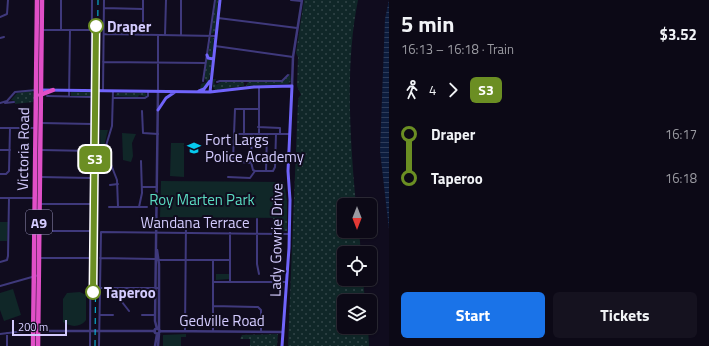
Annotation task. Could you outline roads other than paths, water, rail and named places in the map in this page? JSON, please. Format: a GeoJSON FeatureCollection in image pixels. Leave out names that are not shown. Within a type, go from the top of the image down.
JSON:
{"type":"FeatureCollection","features":[{"type":"Feature","properties":{"kind":"highway","name":"Victoria Road"},"geometry":{"type":"LineString","coordinates":[[36,275],[39,258],[39,204],[37,198],[40,150],[37,0]]}},
{"type":"Feature","properties":{"kind":"highway","name":"Victoria Road"},"geometry":{"type":"LineString","coordinates":[[39,47],[42,0]]}},
{"type":"Feature","properties":{"kind":"highway"},"geometry":{"type":"LineString","coordinates":[[39,91],[53,90]]}},
{"type":"Feature","properties":{"kind":"highway","name":"Victoria Road"},"geometry":{"type":"LineString","coordinates":[[38,346],[36,331],[36,128],[39,91]]}},
{"type":"Feature","properties":{"kind":"highway"},"geometry":{"type":"LineString","coordinates":[[36,142],[40,136]]}},
{"type":"Feature","properties":{"kind":"highway","name":"Victoria Road"},"geometry":{"type":"LineString","coordinates":[[33,346],[36,331]]}},
{"type":"Feature","properties":{"kind":"main road"},"geometry":{"type":"LineString","coordinates":[[210,92],[220,0]]}},
{"type":"Feature","properties":{"kind":"main road"},"geometry":{"type":"LineString","coordinates":[[207,55],[208,58],[214,59]]}},
{"type":"Feature","properties":{"kind":"main road"},"geometry":{"type":"LineString","coordinates":[[197,92],[204,89],[211,80]]}},
{"type":"Feature","properties":{"kind":"main road"},"geometry":{"type":"LineString","coordinates":[[287,86],[293,82]]}},
{"type":"Feature","properties":{"kind":"main road"},"geometry":{"type":"LineString","coordinates":[[53,90],[210,92],[259,87],[287,86],[292,88]]}},
{"type":"Feature","properties":{"kind":"main road","name":"Lady Gowrie Drive"},"geometry":{"type":"LineString","coordinates":[[282,346],[289,234],[290,200],[288,181],[292,88]]}},
{"type":"Feature","properties":{"kind":"main road"},"geometry":{"type":"LineString","coordinates":[[158,110],[166,98],[177,92]]}},
{"type":"Feature","properties":{"kind":"street"},"geometry":{"type":"LineString","coordinates":[[0,16],[7,14],[8,0]]}},
{"type":"Feature","properties":{"kind":"street"},"geometry":{"type":"LineString","coordinates":[[61,0],[61,30]]}},
{"type":"Feature","properties":{"kind":"street"},"geometry":{"type":"LineString","coordinates":[[90,346],[92,0]]}},
{"type":"Feature","properties":{"kind":"street"},"geometry":{"type":"LineString","coordinates":[[103,91],[104,0]]}},
{"type":"Feature","properties":{"kind":"street"},"geometry":{"type":"LineString","coordinates":[[143,0],[143,35]]}},
{"type":"Feature","properties":{"kind":"street"},"geometry":{"type":"LineString","coordinates":[[165,35],[166,0]]}},
{"type":"Feature","properties":{"kind":"street"},"geometry":{"type":"LineString","coordinates":[[181,0],[181,35]]}},
{"type":"Feature","properties":{"kind":"street"},"geometry":{"type":"LineString","coordinates":[[203,81],[215,0]]}},
{"type":"Feature","properties":{"kind":"street"},"geometry":{"type":"LineString","coordinates":[[291,0],[301,1],[293,57],[292,88]]}},
{"type":"Feature","properties":{"kind":"street"},"geometry":{"type":"LineString","coordinates":[[104,8],[143,9]]}},
{"type":"Feature","properties":{"kind":"street"},"geometry":{"type":"LineString","coordinates":[[218,18],[297,28]]}},
{"type":"Feature","properties":{"kind":"street"},"geometry":{"type":"LineString","coordinates":[[41,30],[93,30]]}},
{"type":"Feature","properties":{"kind":"street"},"geometry":{"type":"LineString","coordinates":[[70,30],[70,96]]}},
{"type":"Feature","properties":{"kind":"street"},"geometry":{"type":"LineString","coordinates":[[104,34],[216,36]]}},
{"type":"Feature","properties":{"kind":"street"},"geometry":{"type":"LineString","coordinates":[[158,35],[156,233],[159,288],[158,346]]}},
{"type":"Feature","properties":{"kind":"street"},"geometry":{"type":"LineString","coordinates":[[0,38],[4,37]]}},
{"type":"Feature","properties":{"kind":"street"},"geometry":{"type":"LineString","coordinates":[[215,46],[293,57]]}},
{"type":"Feature","properties":{"kind":"street"},"geometry":{"type":"LineString","coordinates":[[103,62],[205,63]]}},
{"type":"Feature","properties":{"kind":"street"},"geometry":{"type":"LineString","coordinates":[[217,82],[282,81],[288,75]]}},
{"type":"Feature","properties":{"kind":"street"},"geometry":{"type":"LineString","coordinates":[[245,88],[246,81]]}},
{"type":"Feature","properties":{"kind":"street"},"geometry":{"type":"LineString","coordinates":[[259,87],[259,134]]}},
{"type":"Feature","properties":{"kind":"street"},"geometry":{"type":"LineString","coordinates":[[4,103],[15,92],[39,91]]}},
{"type":"Feature","properties":{"kind":"street"},"geometry":{"type":"LineString","coordinates":[[113,91],[112,126],[106,143],[105,152],[118,184],[118,207]]}},
{"type":"Feature","properties":{"kind":"street"},"geometry":{"type":"LineString","coordinates":[[113,98],[145,98],[148,96],[150,91],[158,98]]}},
{"type":"Feature","properties":{"kind":"street"},"geometry":{"type":"LineString","coordinates":[[47,96],[92,97]]}},
{"type":"Feature","properties":{"kind":"street"},"geometry":{"type":"LineString","coordinates":[[0,103],[14,102]]}},
{"type":"Feature","properties":{"kind":"street"},"geometry":{"type":"LineString","coordinates":[[244,109],[244,135]]}},
{"type":"Feature","properties":{"kind":"street"},"geometry":{"type":"LineString","coordinates":[[251,162],[233,162],[233,111],[259,109]]}},
{"type":"Feature","properties":{"kind":"street"},"geometry":{"type":"LineString","coordinates":[[142,111],[143,133],[158,134]]}},
{"type":"Feature","properties":{"kind":"street"},"geometry":{"type":"LineString","coordinates":[[40,123],[92,124]]}},
{"type":"Feature","properties":{"kind":"street"},"geometry":{"type":"LineString","coordinates":[[258,127],[280,128],[280,134]]}},
{"type":"Feature","properties":{"kind":"street"},"geometry":{"type":"LineString","coordinates":[[0,128],[36,128]]}},
{"type":"Feature","properties":{"kind":"street"},"geometry":{"type":"LineString","coordinates":[[0,174],[6,174],[9,171],[10,128]]}},
{"type":"Feature","properties":{"kind":"street"},"geometry":{"type":"LineString","coordinates":[[234,134],[290,134]]}},
{"type":"Feature","properties":{"kind":"street"},"geometry":{"type":"LineString","coordinates":[[266,171],[267,134]]}},
{"type":"Feature","properties":{"kind":"street"},"geometry":{"type":"LineString","coordinates":[[255,171],[274,170],[276,134]]}},
{"type":"Feature","properties":{"kind":"street"},"geometry":{"type":"LineString","coordinates":[[252,135],[251,162],[253,170],[255,171]]}},
{"type":"Feature","properties":{"kind":"street"},"geometry":{"type":"LineString","coordinates":[[0,150],[10,150]]}},
{"type":"Feature","properties":{"kind":"street"},"geometry":{"type":"LineString","coordinates":[[40,150],[92,151]]}},
{"type":"Feature","properties":{"kind":"street"},"geometry":{"type":"LineString","coordinates":[[139,207],[142,187],[141,161]]}},
{"type":"Feature","properties":{"kind":"street"},"geometry":{"type":"LineString","coordinates":[[228,177],[250,178],[255,171]]}},
{"type":"Feature","properties":{"kind":"street"},"geometry":{"type":"LineString","coordinates":[[39,177],[92,178]]}},
{"type":"Feature","properties":{"kind":"street"},"geometry":{"type":"LineString","coordinates":[[110,185],[118,184]]}},
{"type":"Feature","properties":{"kind":"street"},"geometry":{"type":"LineString","coordinates":[[142,187],[157,187]]}},
{"type":"Feature","properties":{"kind":"street"},"geometry":{"type":"LineString","coordinates":[[0,198],[37,198]]}},
{"type":"Feature","properties":{"kind":"street"},"geometry":{"type":"LineString","coordinates":[[0,262],[7,260],[8,256],[9,198]]}},
{"type":"Feature","properties":{"kind":"street"},"geometry":{"type":"LineString","coordinates":[[39,204],[91,204]]}},
{"type":"Feature","properties":{"kind":"street"},"geometry":{"type":"LineString","coordinates":[[109,207],[147,207]]}},
{"type":"Feature","properties":{"kind":"street"},"geometry":{"type":"LineString","coordinates":[[257,219],[257,264],[259,274]]}},
{"type":"Feature","properties":{"kind":"street"},"geometry":{"type":"LineString","coordinates":[[185,331],[186,222]]}},
{"type":"Feature","properties":{"kind":"street"},"geometry":{"type":"LineString","coordinates":[[39,231],[91,232]]}},
{"type":"Feature","properties":{"kind":"street","name":"Wandana Terrace"},"geometry":{"type":"LineString","coordinates":[[100,258],[101,232],[289,234]]}},
{"type":"Feature","properties":{"kind":"street"},"geometry":{"type":"LineString","coordinates":[[230,233],[230,282]]}},
{"type":"Feature","properties":{"kind":"street"},"geometry":{"type":"LineString","coordinates":[[39,258],[91,258]]}},
{"type":"Feature","properties":{"kind":"street"},"geometry":{"type":"LineString","coordinates":[[99,346],[100,258],[230,260]]}},
{"type":"Feature","properties":{"kind":"street"},"geometry":{"type":"LineString","coordinates":[[155,346],[158,331],[155,315],[157,259]]}},
{"type":"Feature","properties":{"kind":"street"},"geometry":{"type":"LineString","coordinates":[[213,260],[213,331]]}},
{"type":"Feature","properties":{"kind":"street"},"geometry":{"type":"LineString","coordinates":[[0,286],[36,275]]}},
{"type":"Feature","properties":{"kind":"street"},"geometry":{"type":"LineString","coordinates":[[213,282],[287,282]]}},
{"type":"Feature","properties":{"kind":"street"},"geometry":{"type":"LineString","coordinates":[[100,288],[159,288]]}},
{"type":"Feature","properties":{"kind":"street"},"geometry":{"type":"LineString","coordinates":[[122,288],[122,302],[129,311]]}},
{"type":"Feature","properties":{"kind":"street"},"geometry":{"type":"LineString","coordinates":[[213,306],[258,307],[260,310],[261,332]]}},
{"type":"Feature","properties":{"kind":"street"},"geometry":{"type":"LineString","coordinates":[[100,315],[113,315]]}},
{"type":"Feature","properties":{"kind":"street"},"geometry":{"type":"LineString","coordinates":[[142,315],[155,315]]}},
{"type":"Feature","properties":{"kind":"street"},"geometry":{"type":"LineString","coordinates":[[0,334],[30,330],[36,331]]}},
{"type":"Feature","properties":{"kind":"street","name":"Gedville Road"},"geometry":{"type":"LineString","coordinates":[[36,331],[283,332]]}},
{"type":"Feature","properties":{"kind":"street"},"geometry":{"type":"LineString","coordinates":[[7,333],[7,346]]}},
{"type":"Feature","properties":{"kind":"water"},"geometry":{"type":"Polygon","coordinates":[[[389,0],[389,229],[380,151],[385,19],[389,0]]]}},
{"type":"Feature","properties":{"kind":"railway"},"geometry":{"type":"LineString","coordinates":[[95,346],[98,0]]}},
{"type":"Feature","properties":{"kind":"train","name":"S3"},"geometry":{"type":"LineString","coordinates":[[93,292],[96,26]]}},
{"type":"Feature","properties":{"kind":"place","name":"Draper"},"geometry":{"type":"Point","coordinates":[96,26]}},
{"type":"Feature","properties":{"kind":"place","name":"Fort Largs Police Academy"},"geometry":{"type":"Point","coordinates":[194,148]}},
{"type":"Feature","properties":{"kind":"place","name":"Taperoo"},"geometry":{"type":"Point","coordinates":[93,292]}},
{"type":"Feature","properties":{"kind":"park label","name":"Roy Marten Park"},"geometry":{"type":"Point","coordinates":[202,199]}}]}
